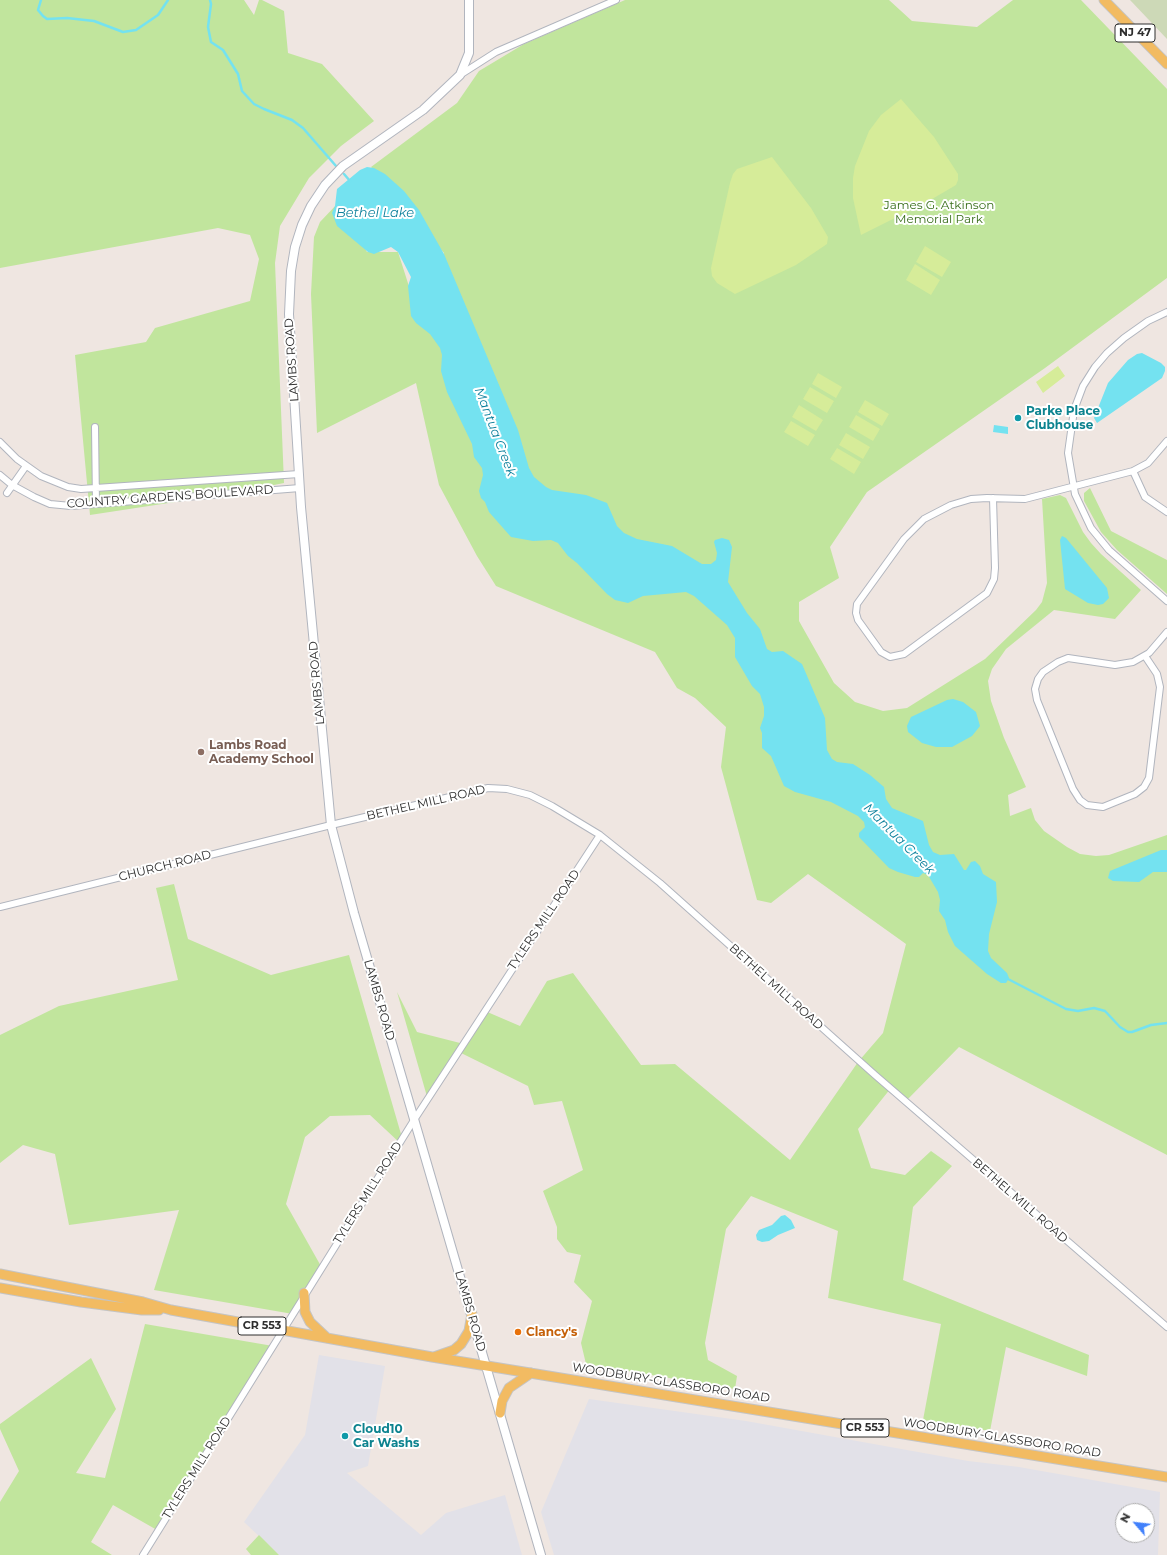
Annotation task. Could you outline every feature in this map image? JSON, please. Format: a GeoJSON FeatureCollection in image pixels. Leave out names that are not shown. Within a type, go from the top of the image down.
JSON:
{"type":"FeatureCollection","features":[{"type":"Feature","properties":{"kind":"main road","name":"LAMBS ROAD"},"geometry":{"type":"LineString","coordinates":[[470,0],[469,53],[460,75],[423,110],[355,156],[336,172],[311,206],[302,225],[291,271],[289,314],[300,488],[331,825],[356,921],[472,1314],[540,1555]]}},
{"type":"Feature","properties":{"kind":"main road","name":"NJ 47"},"geometry":{"type":"LineString","coordinates":[[1104,0],[1167,64]]}},
{"type":"Feature","properties":{"kind":"main road","name":"WOODBURY-GLASSBORO ROAD"},"geometry":{"type":"LineString","coordinates":[[0,1274],[143,1302],[171,1310],[432,1357],[1167,1477]]}},
{"type":"Feature","properties":{"kind":"main road","name":"WOODBURY-GLASSBORO ROAD"},"geometry":{"type":"LineString","coordinates":[[0,1288],[142,1310],[171,1310]]}},
{"type":"Feature","properties":{"kind":"main road"},"geometry":{"type":"LineString","coordinates":[[304,1293],[305,1312],[310,1322],[327,1338]]}},
{"type":"Feature","properties":{"kind":"main road"},"geometry":{"type":"LineString","coordinates":[[432,1357],[454,1350],[461,1344],[469,1331],[472,1314]]}},
{"type":"Feature","properties":{"kind":"main road"},"geometry":{"type":"LineString","coordinates":[[500,1413],[502,1400],[509,1388],[531,1373]]}},
{"type":"Feature","properties":{"kind":"street"},"geometry":{"type":"LineString","coordinates":[[460,75],[496,52],[616,0]]}},
{"type":"Feature","properties":{"kind":"street"},"geometry":{"type":"LineString","coordinates":[[1167,312],[1144,323],[1117,343],[1102,358],[1086,381],[1074,410],[1069,432],[1068,458],[1073,486],[1083,514],[1097,536],[1116,557],[1167,601]]}},
{"type":"Feature","properties":{"kind":"street"},"geometry":{"type":"LineString","coordinates":[[95,427],[96,504]]}},
{"type":"Feature","properties":{"kind":"street"},"geometry":{"type":"LineString","coordinates":[[993,498],[995,573],[987,593],[904,654],[890,657],[881,652],[856,616],[857,604],[904,539],[924,519],[938,510],[977,498],[993,498],[1025,499],[1133,471],[1148,463],[1167,441]]}},
{"type":"Feature","properties":{"kind":"street","name":"COUNTRY GARDENS BOULEVARD"},"geometry":{"type":"LineString","coordinates":[[0,442],[26,466],[41,476],[68,487],[81,489],[299,474]]}},
{"type":"Feature","properties":{"kind":"street"},"geometry":{"type":"LineString","coordinates":[[7,493],[26,466]]}},
{"type":"Feature","properties":{"kind":"street"},"geometry":{"type":"LineString","coordinates":[[1133,471],[1138,487],[1145,497],[1167,512]]}},
{"type":"Feature","properties":{"kind":"street","name":"COUNTRY GARDENS BOULEVARD"},"geometry":{"type":"LineString","coordinates":[[0,475],[22,492],[50,504],[71,506],[300,488]]}},
{"type":"Feature","properties":{"kind":"street"},"geometry":{"type":"LineString","coordinates":[[1145,656],[1155,671],[1160,687],[1149,778],[1144,787],[1135,794],[1102,806],[1087,805],[1078,798],[1072,786],[1037,700],[1035,689],[1037,682],[1043,672],[1065,659],[1076,658],[1115,665],[1133,662],[1145,656],[1167,632]]}},
{"type":"Feature","properties":{"kind":"street","name":"BETHEL MILL ROAD"},"geometry":{"type":"LineString","coordinates":[[331,825],[488,788],[507,789],[530,795],[552,806],[600,835],[660,883],[875,1075],[1167,1328]]}},
{"type":"Feature","properties":{"kind":"street","name":"CHURCH ROAD"},"geometry":{"type":"LineString","coordinates":[[0,907],[331,825]]}},
{"type":"Feature","properties":{"kind":"street","name":"TYLERS MILL ROAD"},"geometry":{"type":"LineString","coordinates":[[143,1555],[283,1330],[304,1293],[414,1120],[600,835]]}},
{"type":"Feature","properties":{"kind":"shaded area"},"geometry":{"type":"Polygon","coordinates":[[[319,1355],[385,1366],[368,1466],[347,1473],[421,1535],[446,1513],[505,1495],[522,1555],[279,1555],[244,1522],[305,1435],[319,1355]]]}},
{"type":"Feature","properties":{"kind":"shaded area"},"geometry":{"type":"Polygon","coordinates":[[[589,1399],[746,1421],[968,1461],[1019,1467],[1160,1492],[1158,1555],[554,1555],[541,1512],[589,1399]]]}},
{"type":"Feature","properties":{"kind":"green space"},"geometry":{"type":"Polygon","coordinates":[[[0,0],[244,0],[254,15],[259,0],[262,0],[284,11],[288,53],[322,64],[374,121],[341,146],[309,178],[280,226],[275,263],[284,483],[234,493],[90,515],[75,355],[146,342],[155,328],[250,301],[259,259],[250,235],[218,228],[0,268],[0,0]]]}},
{"type":"Feature","properties":{"kind":"green space","name":"James G. Atkinson Memorial Park"},"geometry":{"type":"Polygon","coordinates":[[[625,0],[889,0],[912,21],[977,27],[1013,0],[1081,0],[1167,89],[1167,278],[1045,368],[867,492],[830,547],[839,578],[799,602],[799,621],[834,683],[855,702],[883,711],[907,708],[985,659],[1036,610],[1042,602],[1047,583],[1042,499],[1060,495],[1066,498],[1083,532],[1091,543],[1141,590],[1115,619],[1054,610],[1006,649],[992,669],[988,681],[991,701],[1004,738],[1026,787],[1008,795],[1010,816],[1031,808],[1035,820],[1044,831],[1080,854],[1096,856],[1109,855],[1167,835],[1167,1155],[959,1047],[907,1100],[891,1088],[858,1129],[871,1168],[905,1175],[931,1151],[952,1166],[913,1207],[903,1280],[1089,1355],[1087,1376],[1006,1347],[990,1431],[923,1420],[941,1324],[828,1298],[838,1231],[751,1196],[726,1229],[705,1343],[708,1360],[737,1376],[735,1389],[586,1364],[581,1343],[592,1301],[574,1282],[581,1255],[567,1252],[557,1239],[557,1227],[543,1191],[583,1170],[562,1101],[534,1105],[528,1086],[459,1052],[428,1100],[397,992],[417,1032],[464,1044],[485,1011],[520,1026],[547,981],[573,973],[641,1065],[675,1064],[790,1160],[858,1062],[883,1033],[906,944],[808,874],[771,903],[757,900],[721,767],[726,727],[695,698],[677,688],[655,652],[496,586],[477,556],[439,485],[416,383],[317,433],[311,294],[314,237],[320,222],[338,203],[367,252],[398,252],[422,327],[444,253],[371,167],[457,103],[479,71],[524,44],[625,0]]]}},
{"type":"Feature","properties":{"kind":"green space"},"geometry":{"type":"Polygon","coordinates":[[[1130,0],[1167,0],[1167,39],[1130,0]]]}},
{"type":"Feature","properties":{"kind":"green space"},"geometry":{"type":"Polygon","coordinates":[[[901,99],[934,137],[958,174],[958,180],[956,185],[927,202],[861,235],[853,198],[853,178],[855,166],[869,131],[881,115],[901,99]]]}},
{"type":"Feature","properties":{"kind":"green space"},"geometry":{"type":"Polygon","coordinates":[[[772,157],[811,208],[828,237],[827,244],[796,265],[735,294],[717,283],[712,276],[711,268],[730,183],[733,174],[737,169],[772,157]]]}},
{"type":"Feature","properties":{"kind":"green space"},"geometry":{"type":"Polygon","coordinates":[[[925,246],[951,262],[942,277],[916,262],[925,246]]]}},
{"type":"Feature","properties":{"kind":"green space"},"geometry":{"type":"Polygon","coordinates":[[[915,264],[940,280],[931,295],[906,280],[915,264]]]}},
{"type":"Feature","properties":{"kind":"green space"},"geometry":{"type":"Polygon","coordinates":[[[1058,366],[1065,376],[1043,393],[1036,382],[1058,366]]]}},
{"type":"Feature","properties":{"kind":"green space"},"geometry":{"type":"Polygon","coordinates":[[[818,373],[842,387],[836,398],[812,384],[818,373]]]}},
{"type":"Feature","properties":{"kind":"green space"},"geometry":{"type":"Polygon","coordinates":[[[810,387],[834,401],[827,413],[803,399],[810,387]]]}},
{"type":"Feature","properties":{"kind":"green space"},"geometry":{"type":"Polygon","coordinates":[[[865,400],[889,414],[882,426],[858,412],[865,400]]]}},
{"type":"Feature","properties":{"kind":"green space"},"geometry":{"type":"Polygon","coordinates":[[[799,405],[823,420],[816,431],[792,417],[799,405]]]}},
{"type":"Feature","properties":{"kind":"green space"},"geometry":{"type":"Polygon","coordinates":[[[856,415],[880,429],[873,441],[849,427],[856,415]]]}},
{"type":"Feature","properties":{"kind":"green space"},"geometry":{"type":"Polygon","coordinates":[[[791,421],[815,435],[808,446],[784,432],[791,421]]]}},
{"type":"Feature","properties":{"kind":"green space"},"geometry":{"type":"Polygon","coordinates":[[[846,433],[870,447],[863,459],[839,445],[846,433]]]}},
{"type":"Feature","properties":{"kind":"green space"},"geometry":{"type":"Polygon","coordinates":[[[837,448],[861,462],[854,474],[830,459],[837,448]]]}},
{"type":"Feature","properties":{"kind":"green space"},"geometry":{"type":"Polygon","coordinates":[[[1090,488],[1111,531],[1167,560],[1167,594],[1117,550],[1101,532],[1084,501],[1084,493],[1090,488]]]}},
{"type":"Feature","properties":{"kind":"green space"},"geometry":{"type":"Polygon","coordinates":[[[174,884],[188,939],[271,975],[349,955],[403,1141],[401,1144],[370,1115],[330,1116],[305,1137],[286,1204],[322,1268],[293,1314],[154,1290],[179,1210],[69,1225],[55,1154],[23,1145],[0,1163],[0,1035],[59,1006],[178,980],[156,888],[174,884]]]}},
{"type":"Feature","properties":{"kind":"green space"},"geometry":{"type":"Polygon","coordinates":[[[145,1324],[273,1346],[157,1530],[113,1505],[91,1542],[112,1555],[0,1555],[0,1502],[19,1471],[0,1429],[0,1424],[91,1358],[116,1409],[76,1473],[105,1478],[145,1324]]]}},
{"type":"Feature","properties":{"kind":"green space"},"geometry":{"type":"Polygon","coordinates":[[[259,1535],[279,1555],[251,1555],[246,1549],[259,1535]]]}},
{"type":"Feature","properties":{"kind":"water","name":"Bethel Lake"},"geometry":{"type":"Polygon","coordinates":[[[367,167],[374,168],[385,174],[404,191],[419,210],[444,254],[518,430],[529,468],[534,477],[552,490],[586,495],[607,503],[617,526],[624,533],[637,539],[672,546],[702,564],[711,564],[716,560],[717,553],[714,542],[715,540],[722,538],[729,540],[732,547],[728,582],[747,613],[760,629],[767,649],[772,652],[783,651],[802,664],[825,718],[827,750],[832,759],[837,762],[853,764],[870,775],[884,787],[886,799],[892,808],[923,821],[929,845],[933,852],[940,855],[954,854],[964,870],[966,870],[971,862],[975,861],[980,866],[983,874],[996,882],[997,902],[989,934],[988,951],[991,958],[1007,973],[1009,978],[1006,983],[1001,983],[987,974],[955,946],[948,932],[945,920],[939,911],[940,900],[938,892],[928,875],[923,873],[919,877],[915,877],[889,868],[859,837],[859,833],[865,827],[864,822],[858,816],[831,802],[795,792],[784,786],[771,756],[762,748],[762,733],[760,728],[764,716],[764,707],[760,694],[752,686],[735,657],[735,638],[727,625],[694,596],[686,592],[643,596],[628,603],[615,600],[568,556],[558,543],[551,540],[533,541],[511,537],[489,512],[485,502],[481,498],[479,491],[483,475],[482,468],[474,457],[472,444],[447,392],[441,371],[442,355],[440,348],[430,334],[416,323],[411,316],[408,286],[411,277],[398,252],[391,247],[374,254],[368,252],[337,226],[332,213],[335,206],[337,189],[360,170],[367,167]]]}},
{"type":"Feature","properties":{"kind":"water"},"geometry":{"type":"Polygon","coordinates":[[[1142,353],[1161,363],[1165,367],[1162,378],[1097,423],[1094,418],[1108,383],[1128,360],[1137,354],[1142,353]]]}},
{"type":"Feature","properties":{"kind":"water"},"geometry":{"type":"Polygon","coordinates":[[[994,425],[1008,427],[1008,434],[993,432],[994,425]]]}},
{"type":"Feature","properties":{"kind":"water"},"geometry":{"type":"Polygon","coordinates":[[[1062,536],[1066,538],[1107,588],[1109,598],[1103,604],[1098,605],[1088,603],[1065,589],[1060,540],[1062,536]]]}},
{"type":"Feature","properties":{"kind":"water"},"geometry":{"type":"Polygon","coordinates":[[[953,699],[963,702],[976,712],[980,726],[972,736],[952,747],[936,747],[922,743],[908,732],[907,726],[911,717],[947,700],[953,699]]]}},
{"type":"Feature","properties":{"kind":"water"},"geometry":{"type":"Polygon","coordinates":[[[1161,850],[1167,850],[1167,872],[1153,872],[1139,882],[1113,881],[1108,878],[1110,871],[1161,850]]]}},
{"type":"Feature","properties":{"kind":"water"},"geometry":{"type":"Polygon","coordinates":[[[785,1215],[791,1220],[795,1228],[778,1235],[769,1241],[762,1242],[757,1240],[756,1235],[759,1230],[772,1225],[781,1216],[785,1215]]]}},
{"type":"Feature","properties":{"kind":"waterway","name":"Mantua Creek"},"geometry":{"type":"LineString","coordinates":[[41,0],[38,10],[47,19],[67,18],[94,21],[123,32],[136,30],[158,15],[168,0]]}},
{"type":"Feature","properties":{"kind":"waterway","name":"Mantua Creek"},"geometry":{"type":"LineString","coordinates":[[210,0],[211,4],[208,27],[211,42],[223,50],[238,74],[242,91],[254,104],[292,120],[303,128],[336,166]]}},
{"type":"Feature","properties":{"kind":"waterway","name":"Mantua Creek"},"geometry":{"type":"LineString","coordinates":[[344,174],[350,181]]}},
{"type":"Feature","properties":{"kind":"waterway","name":"Mantua Creek"},"geometry":{"type":"LineString","coordinates":[[1006,978],[1066,1009],[1078,1011],[1094,1008],[1105,1011],[1120,1027],[1128,1032],[1151,1025],[1167,1023]]}},
{"type":"Feature","properties":{"kind":"place","name":"Parke Place Clubhouse"},"geometry":{"type":"Point","coordinates":[1018,418]}},
{"type":"Feature","properties":{"kind":"place","name":"Lambs Road Academy School"},"geometry":{"type":"Point","coordinates":[201,752]}},
{"type":"Feature","properties":{"kind":"place","name":"Clancy's"},"geometry":{"type":"Point","coordinates":[518,1332]}},
{"type":"Feature","properties":{"kind":"place","name":"Cloud10 Car Washs"},"geometry":{"type":"Point","coordinates":[345,1436]}}]}
